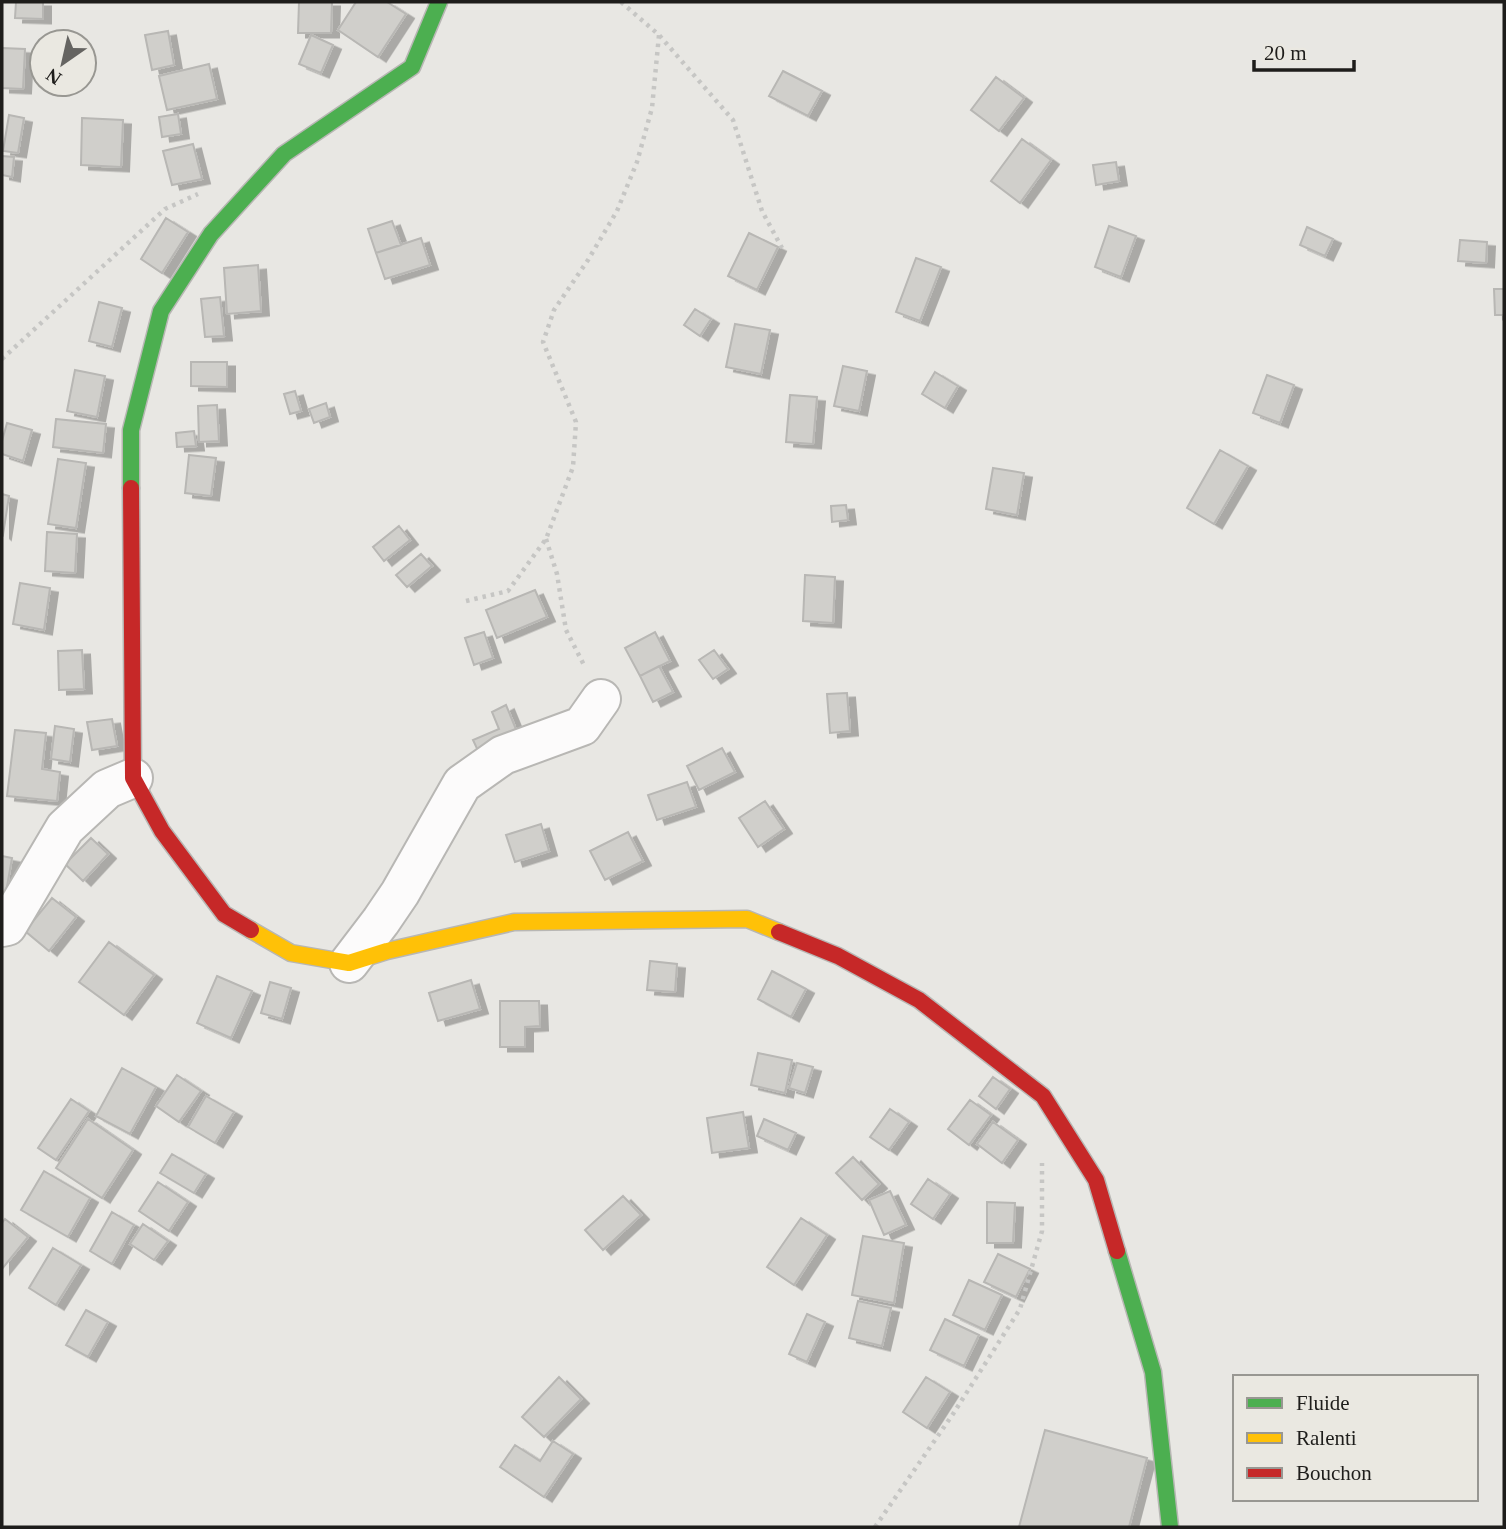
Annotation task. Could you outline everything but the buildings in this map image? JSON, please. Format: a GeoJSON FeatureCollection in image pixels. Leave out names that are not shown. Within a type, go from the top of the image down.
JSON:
{"type":"FeatureCollection","features":[{"type":"Feature","properties":{"kind":"street"},"geometry":{"type":"LineString","coordinates":[[439,2],[412,67],[284,154],[211,234],[162,312],[131,430],[133,778],[162,831],[224,914],[291,953],[349,963],[387,951],[514,922],[747,919],[838,956],[919,1000],[1042,1096],[1096,1180],[1153,1372],[1170,1527]]}},
{"type":"Feature","properties":{"kind":"street"},"geometry":{"type":"LineString","coordinates":[[349,963],[400,893],[461,784],[503,755],[582,726],[601,699]]}},
{"type":"Feature","properties":{"kind":"street"},"geometry":{"type":"LineString","coordinates":[[2,927],[7,926],[65,828],[107,789],[133,778]]}},
{"type":"Feature","properties":{"kind":"path"},"geometry":{"type":"LineString","coordinates":[[621,2],[659,35],[733,120],[762,211],[782,247]]}},
{"type":"Feature","properties":{"kind":"path"},"geometry":{"type":"LineString","coordinates":[[466,601],[508,591],[545,539],[573,467],[576,422],[543,342],[554,310],[617,211],[637,162],[652,108],[659,35]]}},
{"type":"Feature","properties":{"kind":"path"},"geometry":{"type":"LineString","coordinates":[[2,359],[165,209],[200,192]]}},
{"type":"Feature","properties":{"kind":"path"},"geometry":{"type":"LineString","coordinates":[[545,539],[557,574],[566,630],[601,699]]}},
{"type":"Feature","properties":{"kind":"path"},"geometry":{"type":"LineString","coordinates":[[875,1527],[1020,1310],[1042,1230],[1042,1163]]}},
{"type":"Feature","properties":{"kind":"traffic: fast"},"geometry":{"type":"LineString","coordinates":[[131,488],[131,430],[161,311],[211,234],[284,154],[412,67],[439,2]]}},
{"type":"Feature","properties":{"kind":"traffic: fast"},"geometry":{"type":"LineString","coordinates":[[1117,1251],[1153,1372],[1170,1527]]}},
{"type":"Feature","properties":{"kind":"traffic: slow"},"geometry":{"type":"LineString","coordinates":[[251,930],[291,953],[349,963],[387,951],[514,922],[747,919],[779,932]]}},
{"type":"Feature","properties":{"kind":"traffic: jam"},"geometry":{"type":"LineString","coordinates":[[131,488],[133,778],[162,831],[224,914],[251,930]]}},
{"type":"Feature","properties":{"kind":"traffic: jam"},"geometry":{"type":"LineString","coordinates":[[779,932],[838,956],[919,1000],[1043,1096],[1096,1180],[1117,1251]]}}]}
